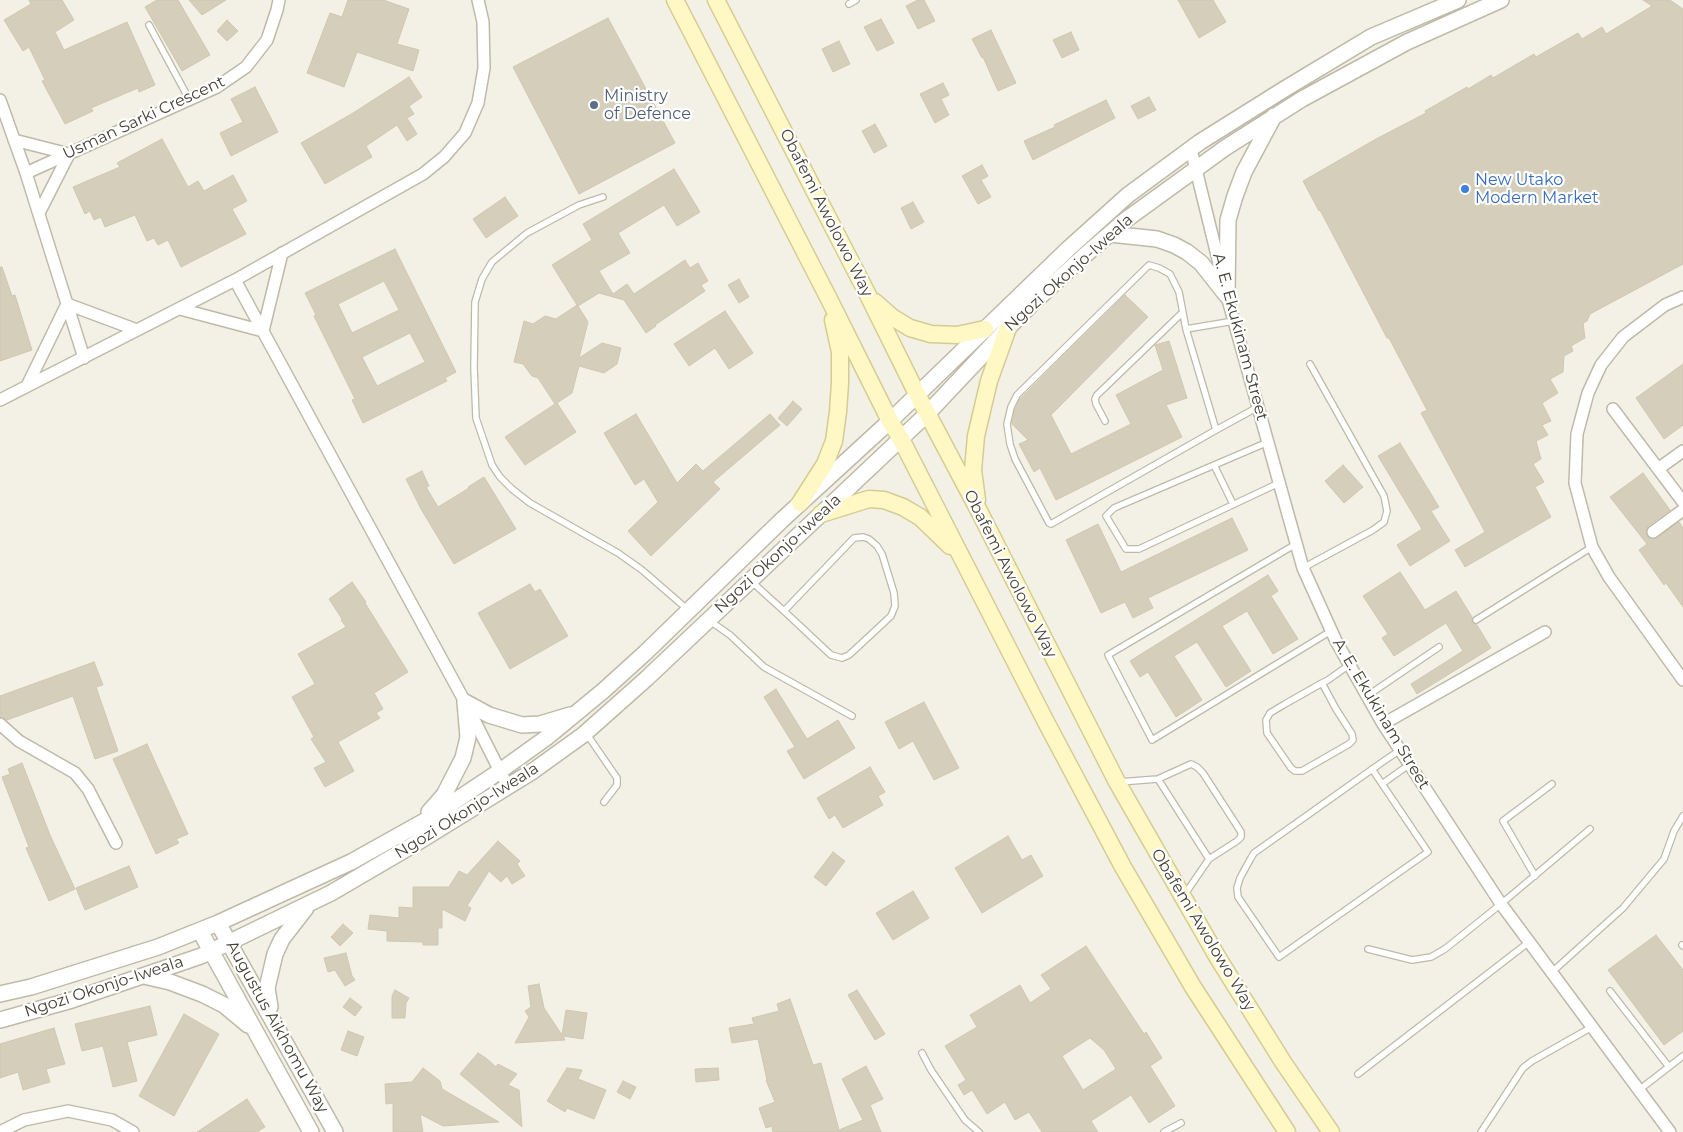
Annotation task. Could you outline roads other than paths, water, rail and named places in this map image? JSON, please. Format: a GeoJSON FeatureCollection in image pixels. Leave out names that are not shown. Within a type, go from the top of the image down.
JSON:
{"type":"FeatureCollection","features":[{"type":"Feature","properties":{"kind":"main road"},"geometry":{"type":"LineString","coordinates":[[675,0],[890,421],[1123,867],[1198,995],[1287,1132]]}},
{"type":"Feature","properties":{"kind":"main road","name":"Obafemi Awolowo Way"},"geometry":{"type":"LineString","coordinates":[[716,0],[1117,782],[1182,897],[1250,1010],[1331,1132]]}},
{"type":"Feature","properties":{"kind":"main road"},"geometry":{"type":"LineString","coordinates":[[869,297],[892,317],[910,328],[931,334],[957,335],[985,329]]}},
{"type":"Feature","properties":{"kind":"main road"},"geometry":{"type":"LineString","coordinates":[[800,503],[825,464],[834,441],[838,412],[840,352],[829,299]]}},
{"type":"Feature","properties":{"kind":"main road"},"geometry":{"type":"LineString","coordinates":[[978,509],[973,470],[976,436],[989,381],[1008,328]]}},
{"type":"Feature","properties":{"kind":"main road"},"geometry":{"type":"LineString","coordinates":[[821,514],[869,499],[884,500],[903,507],[920,517],[960,556]]}},
{"type":"Feature","properties":{"kind":"street","name":"Usman Sarki Crescent"},"geometry":{"type":"LineString","coordinates":[[26,173],[216,86],[246,67],[268,40],[278,10],[279,0]]}},
{"type":"Feature","properties":{"kind":"street"},"geometry":{"type":"LineString","coordinates":[[0,400],[235,280],[423,174],[444,157],[465,133],[478,103],[484,68],[483,22],[478,0]]}},
{"type":"Feature","properties":{"kind":"street","name":"Ngozi Okonjo-Iweala"},"geometry":{"type":"LineString","coordinates":[[2,993],[31,987],[158,947],[218,923],[351,862],[418,824],[500,771],[546,738],[603,691],[800,503],[890,421],[1068,249],[1128,195],[1191,149],[1282,90],[1371,37],[1458,0]]}},
{"type":"Feature","properties":{"kind":"street","name":"Ngozi Okonjo-Iweala"},"geometry":{"type":"LineString","coordinates":[[0,1020],[72,1000],[211,951],[309,904],[397,855],[508,787],[586,732],[646,679],[901,439],[1008,328],[1110,234],[1197,168],[1274,116],[1407,42],[1501,0]]}},
{"type":"Feature","properties":{"kind":"street"},"geometry":{"type":"LineString","coordinates":[[0,100],[26,173],[84,358]]}},
{"type":"Feature","properties":{"kind":"street"},"geometry":{"type":"LineString","coordinates":[[1227,296],[1228,220],[1244,172],[1274,116]]}},
{"type":"Feature","properties":{"kind":"street"},"geometry":{"type":"LineString","coordinates":[[14,140],[69,154],[39,213]]}},
{"type":"Feature","properties":{"kind":"street","name":"A. E. Ekukinam Street"},"geometry":{"type":"LineString","coordinates":[[1191,149],[1227,296],[1303,568],[1331,631],[1383,724],[1501,904],[1670,1132]]}},
{"type":"Feature","properties":{"kind":"street"},"geometry":{"type":"LineString","coordinates":[[1110,234],[1157,239],[1174,245],[1201,263],[1227,296]]}},
{"type":"Feature","properties":{"kind":"street"},"geometry":{"type":"LineString","coordinates":[[263,331],[282,254]]}},
{"type":"Feature","properties":{"kind":"street"},"geometry":{"type":"LineString","coordinates":[[235,280],[465,702],[508,787]]}},
{"type":"Feature","properties":{"kind":"street"},"geometry":{"type":"LineString","coordinates":[[1683,297],[1666,305],[1623,337],[1601,365],[1588,393],[1577,434],[1575,483],[1592,547],[1608,577],[1683,680]]}},
{"type":"Feature","properties":{"kind":"street"},"geometry":{"type":"LineString","coordinates":[[67,304],[137,330]]}},
{"type":"Feature","properties":{"kind":"street"},"geometry":{"type":"LineString","coordinates":[[27,386],[67,304]]}},
{"type":"Feature","properties":{"kind":"street"},"geometry":{"type":"LineString","coordinates":[[180,308],[263,331]]}},
{"type":"Feature","properties":{"kind":"street"},"geometry":{"type":"LineString","coordinates":[[1613,408],[1683,502]]}},
{"type":"Feature","properties":{"kind":"street"},"geometry":{"type":"LineString","coordinates":[[1658,469],[1683,451]]}},
{"type":"Feature","properties":{"kind":"street"},"geometry":{"type":"LineString","coordinates":[[1653,532],[1683,510]]}},
{"type":"Feature","properties":{"kind":"street"},"geometry":{"type":"LineString","coordinates":[[1383,724],[1545,632]]}},
{"type":"Feature","properties":{"kind":"street"},"geometry":{"type":"LineString","coordinates":[[465,702],[489,716],[522,725],[540,724],[577,712]]}},
{"type":"Feature","properties":{"kind":"street"},"geometry":{"type":"LineString","coordinates":[[418,824],[444,795],[464,758],[468,737],[465,702]]}},
{"type":"Feature","properties":{"kind":"street"},"geometry":{"type":"LineString","coordinates":[[0,724],[19,741],[75,773],[88,789],[116,843]]}},
{"type":"Feature","properties":{"kind":"street"},"geometry":{"type":"LineString","coordinates":[[271,1018],[267,988],[275,954],[282,939],[309,904]]}},
{"type":"Feature","properties":{"kind":"street","name":"Augustus Aikhomu Way"},"geometry":{"type":"LineString","coordinates":[[218,923],[335,1132]]}},
{"type":"Feature","properties":{"kind":"street","name":"Augustus Aikhomu Way"},"geometry":{"type":"LineString","coordinates":[[200,931],[311,1132]]}},
{"type":"Feature","properties":{"kind":"street"},"geometry":{"type":"LineString","coordinates":[[143,976],[170,982],[202,994],[224,1005],[255,1031]]}},
{"type":"Feature","properties":{"kind":"street"},"geometry":{"type":"LineString","coordinates":[[0,1132],[24,1120],[68,1111],[112,1120],[133,1132]]}},
{"type":"Feature","properties":{"kind":"lane"},"geometry":{"type":"LineString","coordinates":[[848,4],[856,0]]}},
{"type":"Feature","properties":{"kind":"lane"},"geometry":{"type":"LineString","coordinates":[[149,25],[189,99]]}},
{"type":"Feature","properties":{"kind":"lane"},"geometry":{"type":"LineString","coordinates":[[603,197],[579,205],[528,233],[492,262],[482,279],[475,302],[474,368],[476,418],[492,465],[500,478],[512,489],[530,503],[618,554],[667,590],[689,610]]}},
{"type":"Feature","properties":{"kind":"lane"},"geometry":{"type":"LineString","coordinates":[[1216,430],[1186,329],[1179,292],[1170,274],[1149,265],[1017,395],[1011,406],[1007,424],[1010,444],[1015,459],[1048,523],[1051,524],[1258,407]]}},
{"type":"Feature","properties":{"kind":"lane"},"geometry":{"type":"LineString","coordinates":[[1105,421],[1096,404],[1095,399],[1097,395],[1182,313]]}},
{"type":"Feature","properties":{"kind":"lane"},"geometry":{"type":"LineString","coordinates":[[1186,329],[1234,321]]}},
{"type":"Feature","properties":{"kind":"lane"},"geometry":{"type":"LineString","coordinates":[[1303,568],[1373,530],[1384,522],[1387,511],[1384,496],[1310,364]]}},
{"type":"Feature","properties":{"kind":"lane"},"geometry":{"type":"LineString","coordinates":[[1268,442],[1114,508],[1106,516],[1126,549],[1139,549],[1279,483]]}},
{"type":"Feature","properties":{"kind":"lane"},"geometry":{"type":"LineString","coordinates":[[1214,465],[1233,504]]}},
{"type":"Feature","properties":{"kind":"lane"},"geometry":{"type":"LineString","coordinates":[[750,580],[831,655],[842,658],[849,655],[891,616],[895,606],[894,593],[882,554],[877,546],[869,539],[863,537],[854,538],[784,611]]}},
{"type":"Feature","properties":{"kind":"lane"},"geometry":{"type":"LineString","coordinates":[[1297,544],[1108,655],[1152,740],[1331,631]]}},
{"type":"Feature","properties":{"kind":"lane"},"geometry":{"type":"LineString","coordinates":[[1476,620],[1592,547]]}},
{"type":"Feature","properties":{"kind":"lane"},"geometry":{"type":"LineString","coordinates":[[708,620],[730,635],[764,666],[852,716]]}},
{"type":"Feature","properties":{"kind":"lane"},"geometry":{"type":"LineString","coordinates":[[1367,696],[1439,647]]}},
{"type":"Feature","properties":{"kind":"lane"},"geometry":{"type":"LineString","coordinates":[[1322,683],[1352,734],[1353,740],[1350,744],[1302,771],[1295,771],[1267,733],[1266,720],[1270,714],[1349,665]]}},
{"type":"Feature","properties":{"kind":"lane"},"geometry":{"type":"LineString","coordinates":[[586,732],[616,778],[617,785],[604,802]]}},
{"type":"Feature","properties":{"kind":"lane"},"geometry":{"type":"LineString","coordinates":[[1372,769],[1428,852],[1279,957],[1238,897],[1237,888],[1240,878],[1254,853],[1372,769],[1400,750]]}},
{"type":"Feature","properties":{"kind":"lane"},"geometry":{"type":"LineString","coordinates":[[1117,782],[1158,779],[1191,764],[1197,766],[1242,832],[1241,837],[1237,841],[1209,859],[1182,897]]}},
{"type":"Feature","properties":{"kind":"lane"},"geometry":{"type":"LineString","coordinates":[[1382,784],[1410,764]]}},
{"type":"Feature","properties":{"kind":"lane"},"geometry":{"type":"LineString","coordinates":[[1158,779],[1209,859]]}},
{"type":"Feature","properties":{"kind":"lane"},"geometry":{"type":"LineString","coordinates":[[1535,876],[1503,821],[1552,784]]}},
{"type":"Feature","properties":{"kind":"lane"},"geometry":{"type":"LineString","coordinates":[[1551,972],[1629,901],[1664,859],[1674,831],[1683,816]]}},
{"type":"Feature","properties":{"kind":"lane"},"geometry":{"type":"LineString","coordinates":[[1368,949],[1412,960],[1431,957],[1445,949],[1501,904],[1590,829]]}},
{"type":"Feature","properties":{"kind":"lane"},"geometry":{"type":"LineString","coordinates":[[1358,1074],[1528,942]]}},
{"type":"Feature","properties":{"kind":"lane"},"geometry":{"type":"LineString","coordinates":[[1610,991],[1669,1067]]}},
{"type":"Feature","properties":{"kind":"lane"},"geometry":{"type":"LineString","coordinates":[[1481,1132],[1522,1068],[1592,1028]]}},
{"type":"Feature","properties":{"kind":"lane"},"geometry":{"type":"LineString","coordinates":[[922,1053],[965,1120],[979,1132]]}},
{"type":"Feature","properties":{"kind":"lane"},"geometry":{"type":"LineString","coordinates":[[1639,1090],[1683,1056]]}},
{"type":"Feature","properties":{"kind":"lane"},"geometry":{"type":"LineString","coordinates":[[1164,1132],[1181,1123]]}},
{"type":"Feature","properties":{"kind":"place","name":"Ministry of Defence"},"geometry":{"type":"Point","coordinates":[594,105]}},
{"type":"Feature","properties":{"kind":"place","name":"New Utako Modern Market"},"geometry":{"type":"Point","coordinates":[1465,189]}}]}
